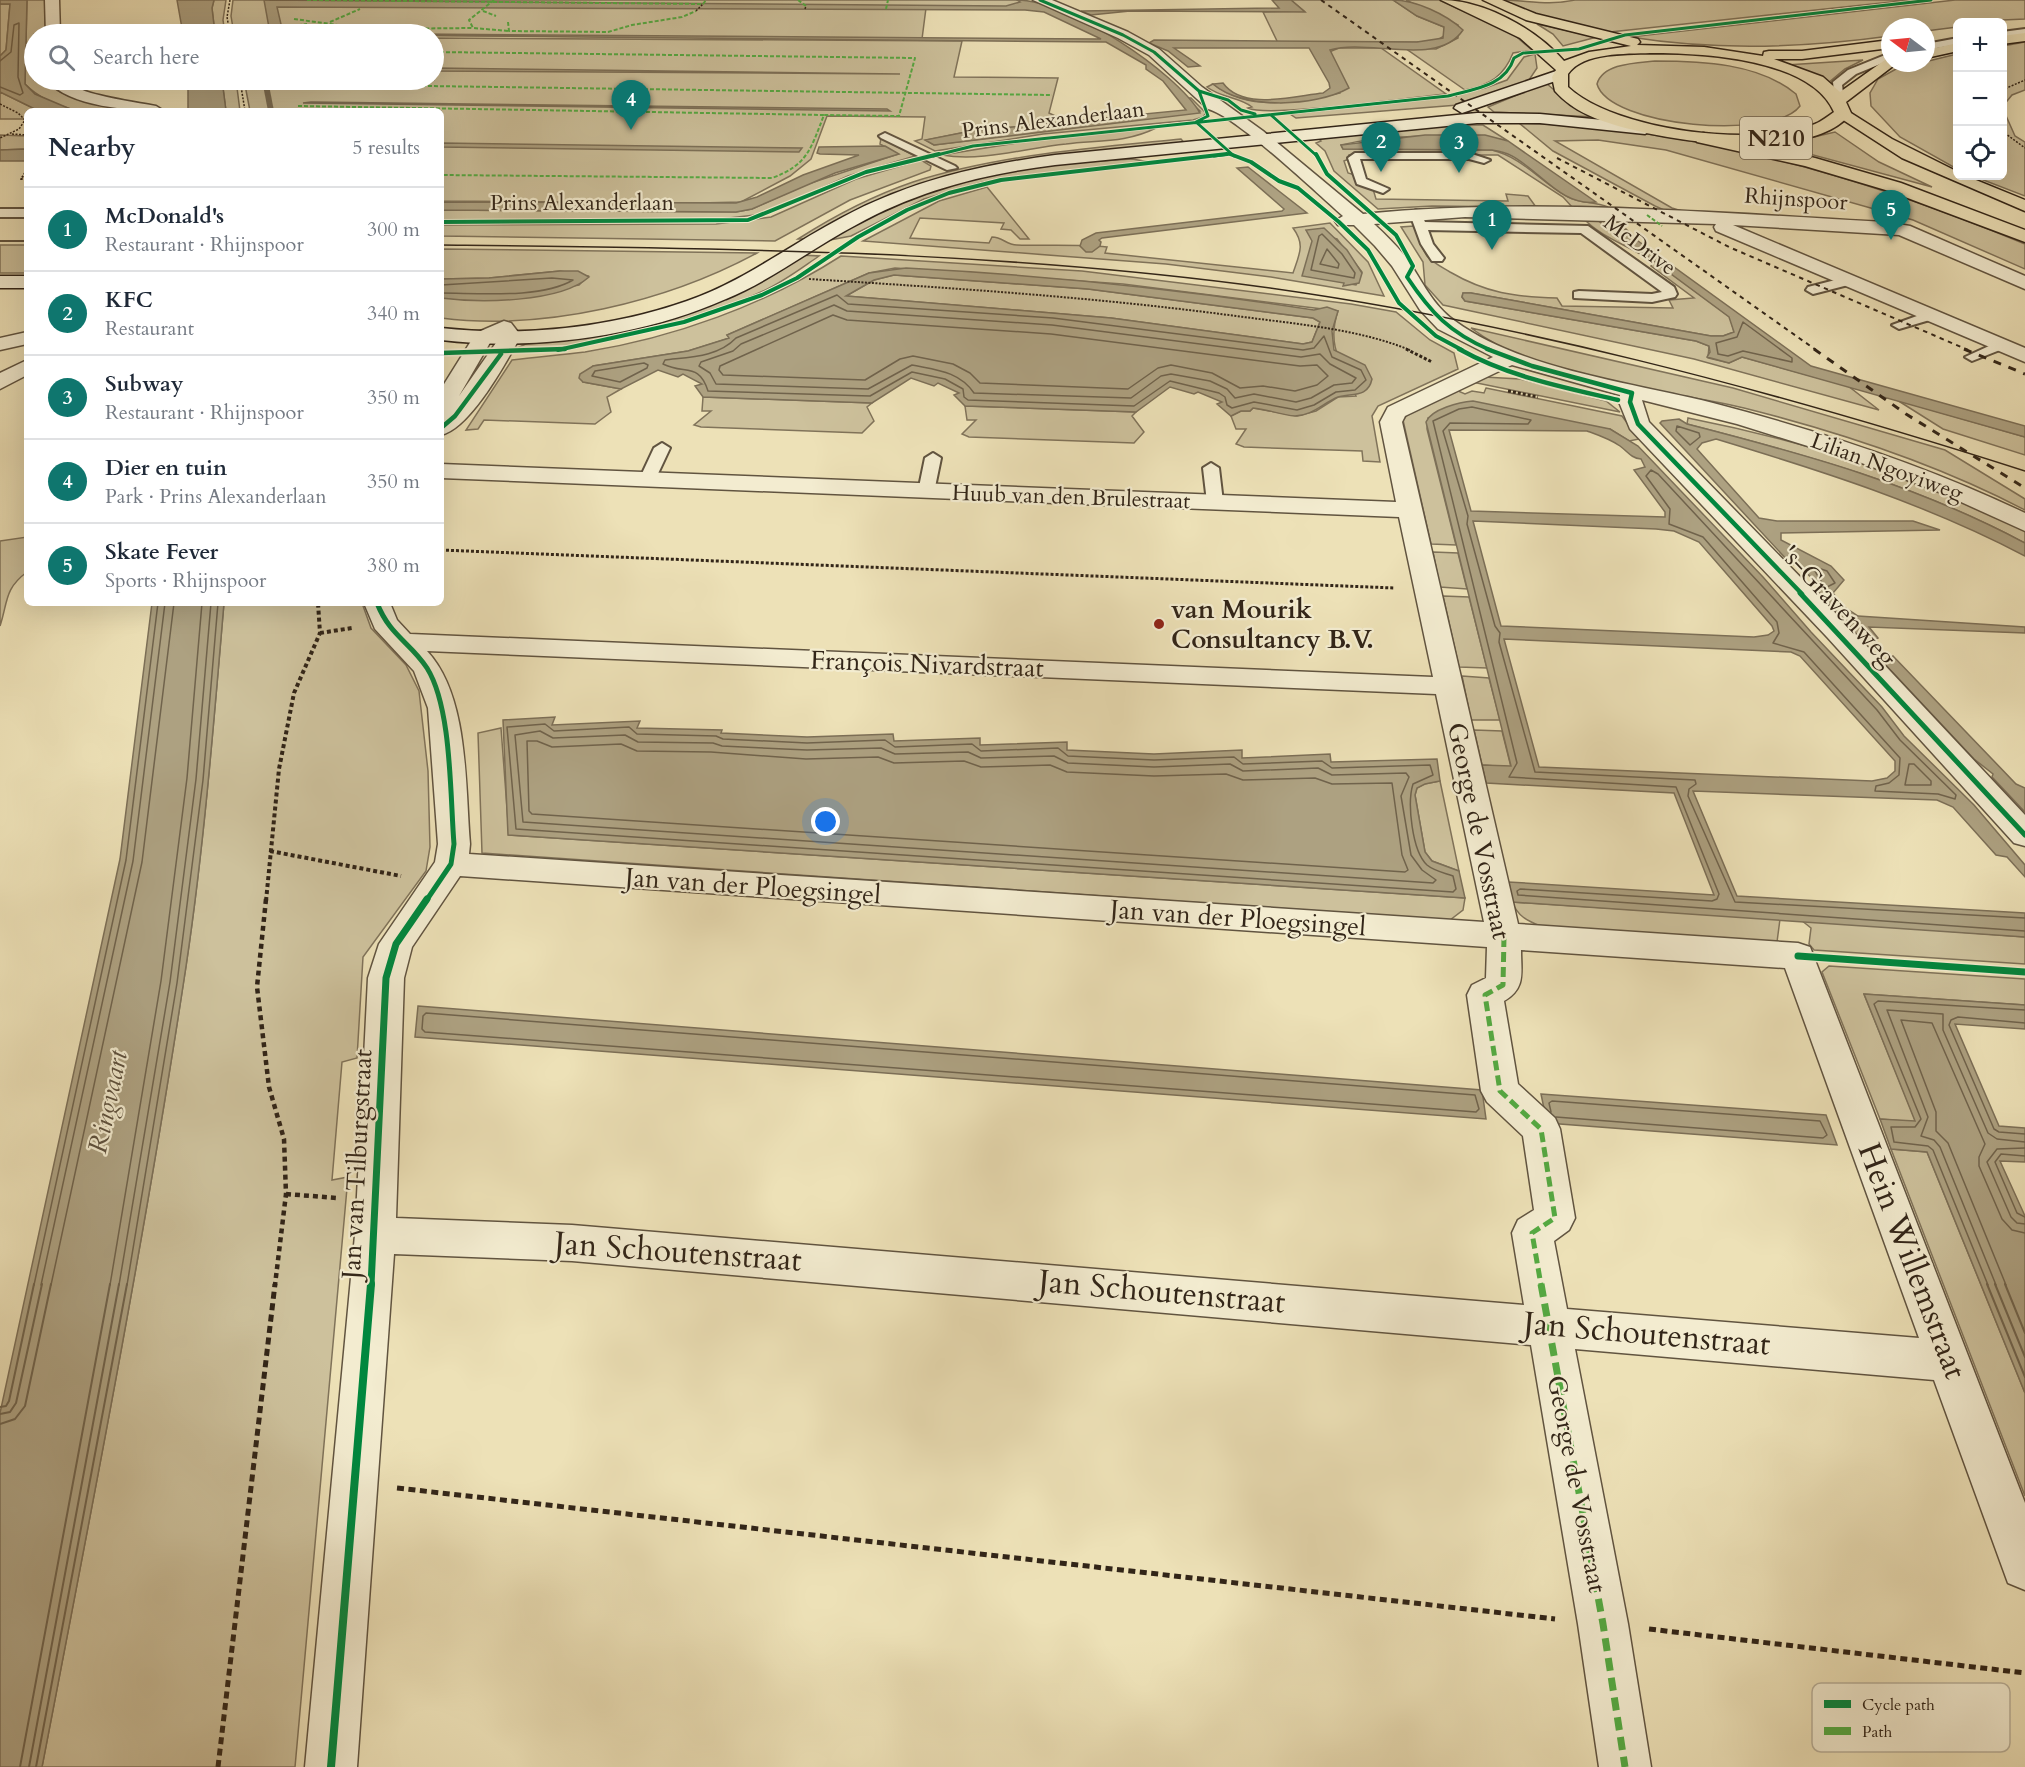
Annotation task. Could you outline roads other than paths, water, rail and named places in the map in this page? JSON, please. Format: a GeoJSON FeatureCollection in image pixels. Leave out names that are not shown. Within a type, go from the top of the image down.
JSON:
{"type":"FeatureCollection","features":[{"type":"Feature","properties":{"kind":"main road"},"geometry":{"type":"LineString","coordinates":[[1448,0],[1529,36],[1544,47],[1561,72]]}},
{"type":"Feature","properties":{"kind":"main road"},"geometry":{"type":"LineString","coordinates":[[1490,0],[1531,17],[1568,27],[1683,50]]}},
{"type":"Feature","properties":{"kind":"main road"},"geometry":{"type":"LineString","coordinates":[[2007,26],[2025,24]]}},
{"type":"Feature","properties":{"kind":"main road"},"geometry":{"type":"LineString","coordinates":[[1935,36],[1953,33]]}},
{"type":"Feature","properties":{"kind":"main road"},"geometry":{"type":"LineString","coordinates":[[2007,39],[2025,37]]}},
{"type":"Feature","properties":{"kind":"main road","name":"N210"},"geometry":{"type":"LineString","coordinates":[[1881,47],[1802,55],[1728,55],[1683,50],[1608,52],[1583,58],[1561,72],[1560,88],[1574,102],[1599,115],[1645,129],[1703,138],[1895,187],[2025,236]]}},
{"type":"Feature","properties":{"kind":"main road"},"geometry":{"type":"LineString","coordinates":[[1935,52],[1953,48]]}},
{"type":"Feature","properties":{"kind":"main road","name":"N210"},"geometry":{"type":"LineString","coordinates":[[1728,55],[1805,75],[1823,84],[1841,106],[1882,142],[1921,163],[2025,206]]}},
{"type":"Feature","properties":{"kind":"main road","name":"N210"},"geometry":{"type":"LineString","coordinates":[[1703,138],[1744,140],[1802,135],[1833,124],[1841,106],[1881,71]]}},
{"type":"Feature","properties":{"kind":"street"},"geometry":{"type":"LineString","coordinates":[[52,0],[53,24]]}},
{"type":"Feature","properties":{"kind":"street"},"geometry":{"type":"LineString","coordinates":[[1040,0],[1123,35],[1154,52],[1350,221],[1392,253],[1427,308],[1441,322],[1500,362],[1548,372],[1631,398]]}},
{"type":"Feature","properties":{"kind":"street","name":"Prins Alexanderlaan"},"geometry":{"type":"LineString","coordinates":[[444,324],[508,332],[562,332],[648,319],[719,295],[867,211],[937,183],[1001,169],[1460,108],[1561,72]]}},
{"type":"Feature","properties":{"kind":"street"},"geometry":{"type":"LineString","coordinates":[[69,90],[88,97],[141,108]]}},
{"type":"Feature","properties":{"kind":"street","name":"Prins Alexanderlaan"},"geometry":{"type":"LineString","coordinates":[[508,332],[642,307],[698,288],[744,266],[856,201],[889,187],[951,168],[1047,153],[1477,118],[1569,121],[1645,129]]}},
{"type":"Feature","properties":{"kind":"street","name":"Rhijnspoor"},"geometry":{"type":"LineString","coordinates":[[1350,221],[1419,220],[1465,212],[1697,216],[1903,230],[2025,282]]}},
{"type":"Feature","properties":{"kind":"street","name":"Rhijnspoor"},"geometry":{"type":"LineString","coordinates":[[1697,216],[2025,356]]}},
{"type":"Feature","properties":{"kind":"street"},"geometry":{"type":"LineString","coordinates":[[0,282],[24,282]]}},
{"type":"Feature","properties":{"kind":"street"},"geometry":{"type":"LineString","coordinates":[[444,334],[483,337],[508,332]]}},
{"type":"Feature","properties":{"kind":"street"},"geometry":{"type":"LineString","coordinates":[[444,425],[455,416],[508,332]]}},
{"type":"Feature","properties":{"kind":"street"},"geometry":{"type":"LineString","coordinates":[[444,403],[483,337]]}},
{"type":"Feature","properties":{"kind":"street"},"geometry":{"type":"LineString","coordinates":[[0,344],[24,339]]}},
{"type":"Feature","properties":{"kind":"street","name":"George de Vosstraat"},"geometry":{"type":"LineString","coordinates":[[1500,362],[1396,411],[1391,422],[1504,937],[1503,985],[1485,996],[1500,1091],[1541,1129],[1555,1218],[1532,1233],[1603,1624],[1625,1767]]}},
{"type":"Feature","properties":{"kind":"street"},"geometry":{"type":"LineString","coordinates":[[0,382],[24,368]]}},
{"type":"Feature","properties":{"kind":"street","name":"Lilian Ngoyiweg"},"geometry":{"type":"LineString","coordinates":[[1631,398],[1689,414],[1746,420],[1900,467],[2025,523]]}},
{"type":"Feature","properties":{"kind":"street","name":"'s-Gravenweg"},"geometry":{"type":"LineString","coordinates":[[1631,398],[1638,424],[1837,631],[2025,835]]}},
{"type":"Feature","properties":{"kind":"street","name":"Huub van den Brulestraat"},"geometry":{"type":"LineString","coordinates":[[444,471],[1410,510]]}},
{"type":"Feature","properties":{"kind":"street"},"geometry":{"type":"LineString","coordinates":[[378,606],[385,623],[428,668],[443,708],[454,844],[445,874]]}},
{"type":"Feature","properties":{"kind":"street","name":"François Nivardstraat"},"geometry":{"type":"LineString","coordinates":[[405,642],[1449,686]]}},
{"type":"Feature","properties":{"kind":"street","name":"Jan van der Ploegsingel"},"geometry":{"type":"LineString","coordinates":[[445,874],[1798,956]]}},
{"type":"Feature","properties":{"kind":"street","name":"Jan van Tilburgstraat"},"geometry":{"type":"LineString","coordinates":[[331,1767],[375,1216],[386,978],[396,944],[445,874]]}},
{"type":"Feature","properties":{"kind":"street","name":"Hein Willemstraat"},"geometry":{"type":"LineString","coordinates":[[1798,956],[2025,1566]]}},
{"type":"Feature","properties":{"kind":"street","name":"Jan Schoutenstraat"},"geometry":{"type":"LineString","coordinates":[[375,1216],[584,1244],[1949,1360]]}},
{"type":"Feature","properties":{"kind":"lane"},"geometry":{"type":"LineString","coordinates":[[2007,34],[2025,32]]}},
{"type":"Feature","properties":{"kind":"lane"},"geometry":{"type":"LineString","coordinates":[[1935,45],[1953,42]]}},
{"type":"Feature","properties":{"kind":"lane","name":"N210"},"geometry":{"type":"LineString","coordinates":[[1841,106],[1837,84],[1852,72],[1881,60]]}},
{"type":"Feature","properties":{"kind":"lane"},"geometry":{"type":"LineString","coordinates":[[885,136],[951,168]]}},
{"type":"Feature","properties":{"kind":"lane"},"geometry":{"type":"LineString","coordinates":[[1383,189],[1361,181],[1355,156],[1469,156],[1484,159]]}},
{"type":"Feature","properties":{"kind":"lane"},"geometry":{"type":"LineString","coordinates":[[0,213],[9,215],[24,213]]}},
{"type":"Feature","properties":{"kind":"lane"},"geometry":{"type":"LineString","coordinates":[[1419,220],[1427,244],[1437,258]]}},
{"type":"Feature","properties":{"kind":"lane","name":"McDrive"},"geometry":{"type":"LineString","coordinates":[[1419,220],[1584,229],[1669,290],[1670,294],[1652,298],[1579,295]]}},
{"type":"Feature","properties":{"kind":"lane"},"geometry":{"type":"LineString","coordinates":[[1813,290],[1847,281]]}},
{"type":"Feature","properties":{"kind":"lane"},"geometry":{"type":"LineString","coordinates":[[1899,325],[1928,316]]}},
{"type":"Feature","properties":{"kind":"lane"},"geometry":{"type":"LineString","coordinates":[[1972,357],[2001,345]]}},
{"type":"Feature","properties":{"kind":"lane"},"geometry":{"type":"LineString","coordinates":[[647,480],[662,448]]}},
{"type":"Feature","properties":{"kind":"lane","name":"Huub van den Brulestraat"},"geometry":{"type":"LineString","coordinates":[[926,492],[933,458]]}},
{"type":"Feature","properties":{"kind":"lane","name":"Huub van den Brulestraat"},"geometry":{"type":"LineString","coordinates":[[1211,468],[1215,502]]}},
{"type":"Feature","properties":{"kind":"water"},"geometry":{"type":"Polygon","coordinates":[[[0,0],[27,0],[26,24],[24,24],[24,90],[31,90],[35,94],[68,108],[33,108],[0,92],[0,56],[6,50],[10,4],[0,4],[0,0]]]}},
{"type":"Feature","properties":{"kind":"water"},"geometry":{"type":"Polygon","coordinates":[[[177,0],[214,0],[212,8],[214,24],[181,24],[177,0]]]}},
{"type":"Feature","properties":{"kind":"water"},"geometry":{"type":"Polygon","coordinates":[[[264,0],[1006,6],[1020,2],[1017,0],[1039,3],[1064,12],[1119,41],[1169,78],[1200,113],[934,145],[925,140],[971,131],[1186,110],[1163,81],[1146,69],[1146,65],[1106,42],[444,36],[1101,39],[1044,12],[1025,10],[277,7],[281,24],[268,24],[264,0]]]}},
{"type":"Feature","properties":{"kind":"water"},"geometry":{"type":"Polygon","coordinates":[[[1272,0],[1291,0],[1305,12],[1130,11],[1091,15],[1081,11],[1279,8],[1272,0]]]}},
{"type":"Feature","properties":{"kind":"water"},"geometry":{"type":"Polygon","coordinates":[[[1393,0],[1411,2],[1430,9],[1463,30],[1452,41],[1420,50],[1346,47],[1330,50],[1349,88],[1318,99],[1280,103],[1260,102],[1226,92],[1213,84],[1223,83],[1232,92],[1256,99],[1284,99],[1323,93],[1330,88],[1329,83],[1309,48],[1174,48],[1200,66],[1188,67],[1168,51],[1149,43],[1154,40],[1417,42],[1443,38],[1444,27],[1417,16],[1393,0]]]}},
{"type":"Feature","properties":{"kind":"water"},"geometry":{"type":"Polygon","coordinates":[[[444,68],[900,74],[444,71],[444,68]]]}},
{"type":"Feature","properties":{"kind":"water"},"geometry":{"type":"Polygon","coordinates":[[[188,90],[223,90],[226,108],[188,108],[188,90]]]}},
{"type":"Feature","properties":{"kind":"water"},"geometry":{"type":"Polygon","coordinates":[[[303,103],[887,109],[890,111],[303,103]]]}},
{"type":"Feature","properties":{"kind":"water"},"geometry":{"type":"Polygon","coordinates":[[[1425,135],[1485,135],[1508,141],[1596,202],[1572,199],[1551,186],[1521,161],[1501,152],[1492,150],[1343,149],[1341,145],[1425,135]]]}},
{"type":"Feature","properties":{"kind":"water"},"geometry":{"type":"Polygon","coordinates":[[[444,143],[802,148],[799,152],[444,147],[444,143]]]}},
{"type":"Feature","properties":{"kind":"water"},"geometry":{"type":"Polygon","coordinates":[[[885,146],[899,154],[835,173],[752,209],[736,212],[444,210],[444,202],[736,203],[757,197],[803,175],[859,155],[820,154],[817,153],[819,147],[885,146]]]}},
{"type":"Feature","properties":{"kind":"water"},"geometry":{"type":"Polygon","coordinates":[[[24,149],[24,161],[0,161],[0,150],[24,149]]]}},
{"type":"Feature","properties":{"kind":"water"},"geometry":{"type":"Polygon","coordinates":[[[1248,167],[1307,213],[1102,238],[1099,240],[1100,246],[1092,252],[1086,252],[1080,246],[1082,240],[1096,233],[1282,211],[1284,209],[1237,168],[1248,167]]]}},
{"type":"Feature","properties":{"kind":"water"},"geometry":{"type":"Polygon","coordinates":[[[1324,228],[1347,250],[1362,273],[1359,283],[1343,286],[1344,283],[1302,276],[1312,241],[1306,230],[1324,228]]]}},
{"type":"Feature","properties":{"kind":"water"},"geometry":{"type":"Polygon","coordinates":[[[1627,233],[1811,366],[2025,426],[2025,437],[1742,357],[1729,363],[1707,357],[1710,352],[1709,346],[1696,341],[1465,301],[1462,297],[1463,293],[1471,293],[1711,336],[1723,336],[1734,332],[1729,317],[1617,234],[1627,233]]]}},
{"type":"Feature","properties":{"kind":"water"},"geometry":{"type":"Polygon","coordinates":[[[906,268],[1009,275],[1162,289],[1314,310],[1327,307],[1338,311],[1332,331],[1334,350],[1365,365],[1372,379],[1363,392],[1338,397],[1312,412],[1301,415],[1295,416],[1253,408],[1231,416],[1217,404],[1222,402],[1198,392],[1194,394],[1170,387],[1136,412],[965,406],[954,395],[959,393],[938,383],[934,386],[911,378],[872,403],[703,397],[695,386],[702,384],[683,374],[678,377],[658,370],[621,389],[583,382],[579,378],[580,374],[593,366],[688,351],[729,338],[727,335],[869,273],[906,268]],[[894,275],[874,280],[846,296],[1111,318],[1303,344],[1312,342],[1320,322],[1313,318],[1088,289],[894,275]]]}},
{"type":"Feature","properties":{"kind":"water"},"geometry":{"type":"Polygon","coordinates":[[[560,271],[578,271],[589,277],[576,286],[539,296],[497,300],[444,298],[444,279],[489,278],[560,271]]]}},
{"type":"Feature","properties":{"kind":"water"},"geometry":{"type":"Polygon","coordinates":[[[1473,401],[1610,429],[1638,446],[1763,577],[1882,707],[1904,736],[1974,805],[2025,865],[2025,877],[2007,857],[1996,855],[1953,807],[1937,800],[1693,791],[1737,896],[2025,913],[2025,937],[1512,902],[1509,882],[1714,895],[1674,793],[1486,783],[1482,765],[1511,766],[1426,422],[1429,417],[1440,410],[1473,401]],[[1449,430],[1471,511],[1665,517],[1665,512],[1634,470],[1645,467],[1641,459],[1600,436],[1587,431],[1449,430]],[[1473,521],[1501,626],[1754,637],[1768,635],[1774,631],[1699,542],[1674,531],[1473,521]],[[1504,639],[1539,767],[1872,781],[1887,778],[1895,771],[1895,761],[1800,656],[1791,652],[1504,639]]]}},
{"type":"Feature","properties":{"kind":"water"},"geometry":{"type":"Polygon","coordinates":[[[1679,419],[1687,424],[1775,447],[1860,473],[1942,504],[2025,543],[2025,556],[1950,520],[1873,490],[1716,439],[1702,443],[1697,449],[1759,518],[1777,521],[1913,521],[1940,530],[1781,533],[1781,540],[1831,566],[1844,580],[1833,593],[1843,606],[1858,616],[2025,627],[2025,633],[1869,627],[1878,638],[1872,641],[1862,641],[1817,590],[1818,585],[1801,567],[1790,563],[1660,423],[1679,419]]]}},
{"type":"Feature","properties":{"kind":"water","name":"Ringvaart"},"geometry":{"type":"Polygon","coordinates":[[[152,606],[224,606],[196,891],[168,1084],[134,1279],[42,1767],[0,1767],[0,1413],[120,859],[152,606]]]}},
{"type":"Feature","properties":{"kind":"water"},"geometry":{"type":"Polygon","coordinates":[[[1893,656],[2016,784],[2025,788],[2025,812],[1992,777],[1993,774],[1974,759],[1882,661],[1893,656]]]}},
{"type":"Feature","properties":{"kind":"water"},"geometry":{"type":"Polygon","coordinates":[[[555,717],[552,725],[640,721],[637,728],[722,730],[721,733],[807,737],[893,734],[894,741],[980,738],[980,745],[1067,742],[1067,750],[1154,754],[1242,750],[1242,758],[1330,754],[1331,762],[1437,759],[1440,781],[1417,788],[1415,795],[1425,852],[1432,861],[1459,871],[1465,898],[508,835],[503,720],[555,717]]]}},
{"type":"Feature","properties":{"kind":"water"},"geometry":{"type":"Polygon","coordinates":[[[1864,994],[2025,1005],[2025,1029],[1955,1024],[1999,1126],[2025,1128],[2025,1162],[2000,1161],[2025,1216],[2025,1393],[1927,1152],[1891,1149],[1880,1119],[1915,1121],[1864,994]]]}},
{"type":"Feature","properties":{"kind":"water"},"geometry":{"type":"Polygon","coordinates":[[[418,1006],[1482,1090],[1486,1119],[415,1037],[418,1006]]]}},
{"type":"Feature","properties":{"kind":"water"},"geometry":{"type":"Polygon","coordinates":[[[1541,1094],[1826,1115],[1837,1145],[1547,1123],[1541,1094]]]}},
{"type":"Feature","properties":{"kind":"waterway"},"geometry":{"type":"LineString","coordinates":[[267,90],[270,108]]}},
{"type":"Feature","properties":{"kind":"tram line"},"geometry":{"type":"LineString","coordinates":[[0,241],[24,241]]}},
{"type":"Feature","properties":{"kind":"tram line"},"geometry":{"type":"LineString","coordinates":[[444,245],[841,253],[1041,264],[1240,284],[1439,316],[1636,360],[1831,412],[2025,471]]}},
{"type":"Feature","properties":{"kind":"railway"},"geometry":{"type":"LineString","coordinates":[[1321,0],[1816,350]]}},
{"type":"Feature","properties":{"kind":"railway"},"geometry":{"type":"LineString","coordinates":[[1557,158],[1729,247],[1968,350]]}},
{"type":"Feature","properties":{"kind":"railway"},"geometry":{"type":"LineString","coordinates":[[1814,349],[1906,414],[2025,488]]}},
{"type":"Feature","properties":{"kind":"railway"},"geometry":{"type":"LineString","coordinates":[[1964,349],[2025,374]]}},
{"type":"Feature","properties":{"kind":"place","name":"Dier en tuin"},"geometry":{"type":"Point","coordinates":[631,130]}},
{"type":"Feature","properties":{"kind":"place","name":"KFC"},"geometry":{"type":"Point","coordinates":[1381,172]}},
{"type":"Feature","properties":{"kind":"place","name":"Subway"},"geometry":{"type":"Point","coordinates":[1459,173]}},
{"type":"Feature","properties":{"kind":"place","name":"Skate Fever"},"geometry":{"type":"Point","coordinates":[1891,240]}},
{"type":"Feature","properties":{"kind":"place","name":"McDonald's"},"geometry":{"type":"Point","coordinates":[1492,250]}},
{"type":"Feature","properties":{"kind":"place","name":"van Mourik Consultancy B.V."},"geometry":{"type":"Point","coordinates":[1159,624]}}]}
